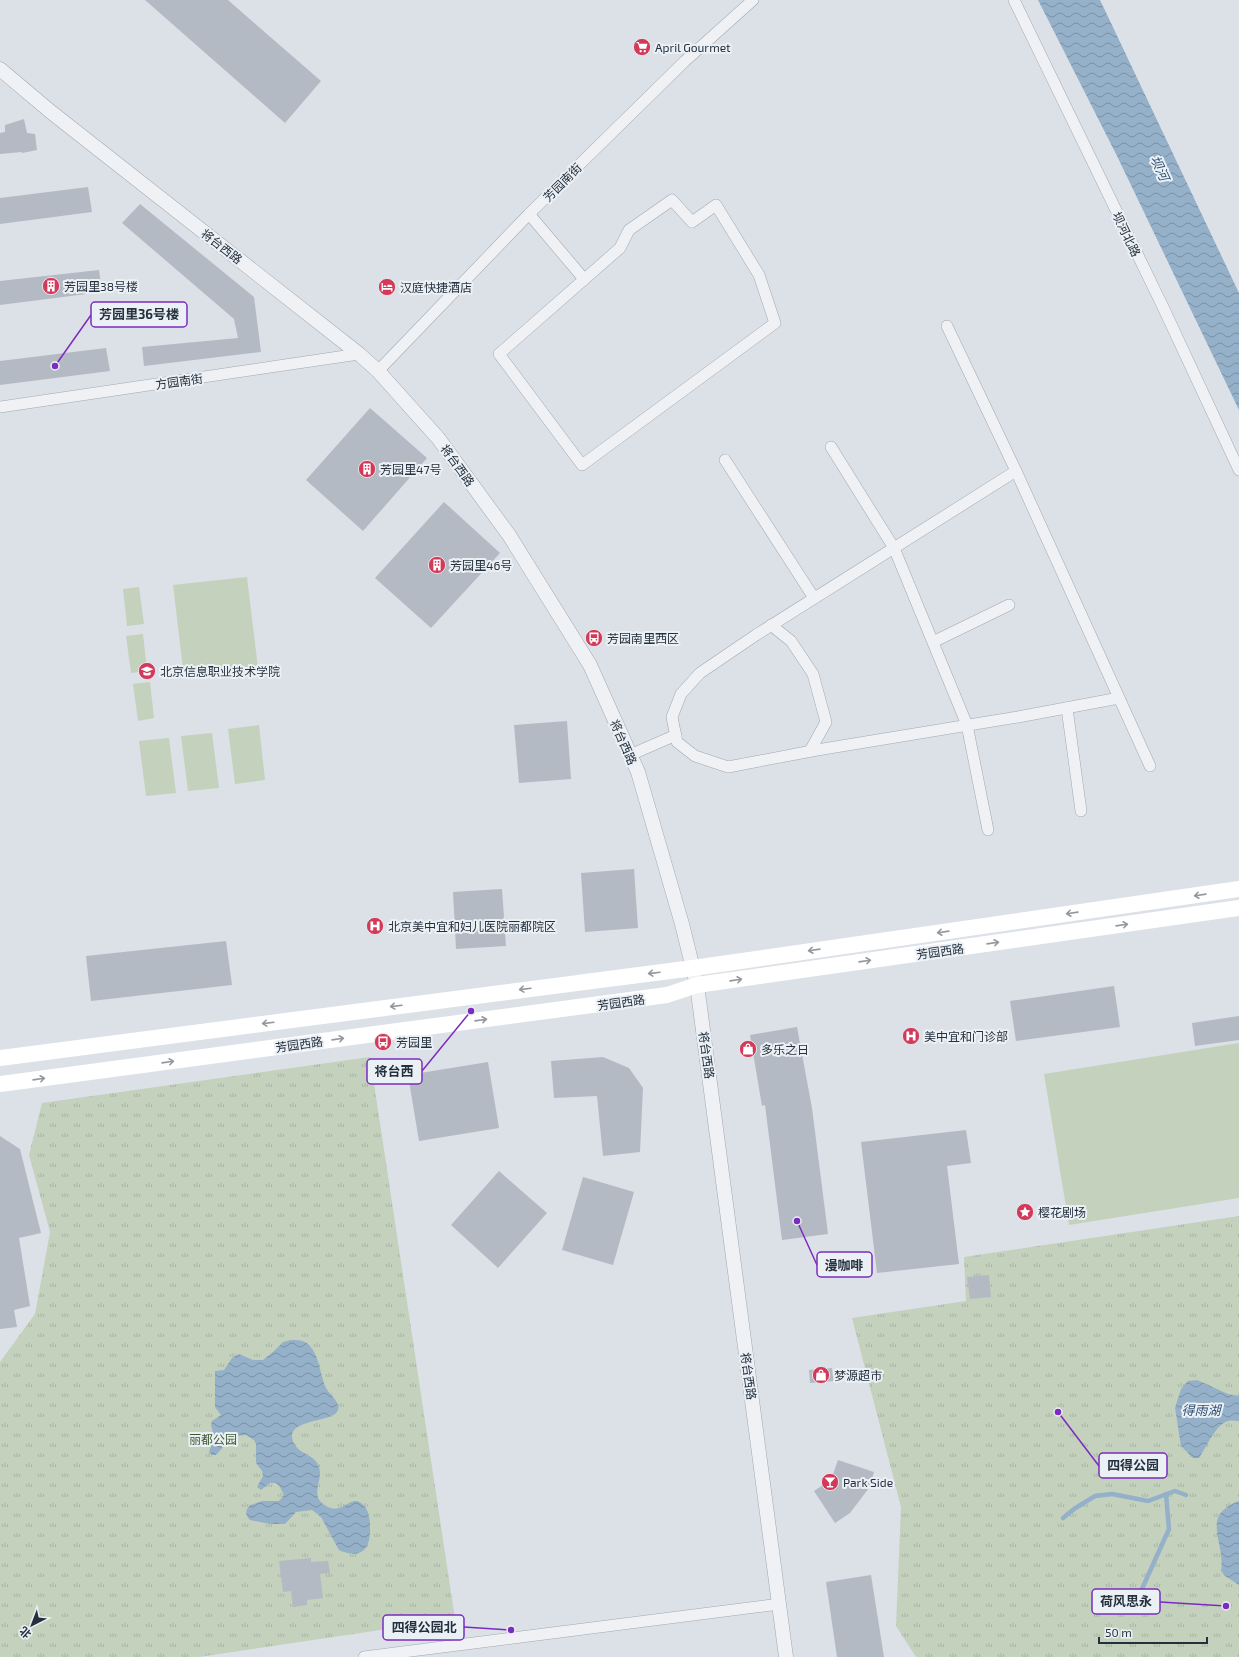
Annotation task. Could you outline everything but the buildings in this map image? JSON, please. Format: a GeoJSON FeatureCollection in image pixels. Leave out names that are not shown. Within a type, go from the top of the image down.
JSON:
{"type":"FeatureCollection","features":[{"type":"Feature","properties":{"kind":"main road","name":"芳园西路"},"geometry":{"type":"LineString","coordinates":[[0,1058],[693,968],[1239,889]]}},
{"type":"Feature","properties":{"kind":"main road","name":"芳园西路"},"geometry":{"type":"LineString","coordinates":[[0,1084],[667,996],[697,985],[1239,908]]}},
{"type":"Feature","properties":{"kind":"street","name":"芳园南街"},"geometry":{"type":"LineString","coordinates":[[378,371],[529,214],[685,61],[753,0]]}},
{"type":"Feature","properties":{"kind":"street","name":"坝河北路"},"geometry":{"type":"LineString","coordinates":[[1014,0],[1163,307],[1239,470]]}},
{"type":"Feature","properties":{"kind":"street","name":"将台西路"},"geometry":{"type":"LineString","coordinates":[[0,69],[64,122],[359,354],[378,371],[438,438],[509,535],[590,666],[638,772],[682,924],[697,985],[786,1657]]}},
{"type":"Feature","properties":{"kind":"street"},"geometry":{"type":"LineString","coordinates":[[672,200],[692,222],[716,205],[760,275],[775,323],[582,466],[499,354],[584,279],[620,248],[629,230],[672,200]]}},
{"type":"Feature","properties":{"kind":"street"},"geometry":{"type":"LineString","coordinates":[[529,214],[584,279]]}},
{"type":"Feature","properties":{"kind":"street"},"geometry":{"type":"LineString","coordinates":[[947,326],[1016,471],[1150,766]]}},
{"type":"Feature","properties":{"kind":"street","name":"方园南街"},"geometry":{"type":"LineString","coordinates":[[0,407],[359,354]]}},
{"type":"Feature","properties":{"kind":"street"},"geometry":{"type":"LineString","coordinates":[[832,447],[894,548],[967,725],[988,830]]}},
{"type":"Feature","properties":{"kind":"street"},"geometry":{"type":"LineString","coordinates":[[725,460],[814,598]]}},
{"type":"Feature","properties":{"kind":"street"},"geometry":{"type":"LineString","coordinates":[[1016,471],[771,625],[700,673],[681,694],[672,717],[677,742],[695,756],[728,767],[810,751],[1119,698]]}},
{"type":"Feature","properties":{"kind":"street"},"geometry":{"type":"LineString","coordinates":[[933,642],[1009,605]]}},
{"type":"Feature","properties":{"kind":"street"},"geometry":{"type":"LineString","coordinates":[[771,625],[791,641],[813,674],[826,722],[810,751]]}},
{"type":"Feature","properties":{"kind":"street"},"geometry":{"type":"LineString","coordinates":[[1067,708],[1081,811]]}},
{"type":"Feature","properties":{"kind":"street"},"geometry":{"type":"LineString","coordinates":[[630,755],[676,735]]}},
{"type":"Feature","properties":{"kind":"street"},"geometry":{"type":"LineString","coordinates":[[364,1657],[780,1604]]}},
{"type":"Feature","properties":{"kind":"green space"},"geometry":{"type":"Polygon","coordinates":[[[247,577],[258,668],[184,677],[173,585],[247,577]]]}},
{"type":"Feature","properties":{"kind":"green space"},"geometry":{"type":"Polygon","coordinates":[[[139,587],[144,624],[127,626],[123,589],[139,587]]]}},
{"type":"Feature","properties":{"kind":"green space"},"geometry":{"type":"Polygon","coordinates":[[[143,634],[147,671],[131,673],[126,636],[143,634]]]}},
{"type":"Feature","properties":{"kind":"green space"},"geometry":{"type":"Polygon","coordinates":[[[150,682],[154,718],[138,721],[133,684],[150,682]]]}},
{"type":"Feature","properties":{"kind":"green space"},"geometry":{"type":"Polygon","coordinates":[[[259,725],[265,780],[235,784],[228,729],[259,725]]]}},
{"type":"Feature","properties":{"kind":"green space"},"geometry":{"type":"Polygon","coordinates":[[[212,733],[219,788],[188,791],[181,736],[212,733]]]}},
{"type":"Feature","properties":{"kind":"green space"},"geometry":{"type":"Polygon","coordinates":[[[169,738],[176,793],[146,796],[139,741],[169,738]]]}},
{"type":"Feature","properties":{"kind":"green space"},"geometry":{"type":"Polygon","coordinates":[[[1239,1043],[1239,1198],[1069,1225],[1044,1074],[1239,1043]]]}},
{"type":"Feature","properties":{"kind":"green space","name":"丽都公园"},"geometry":{"type":"Polygon","coordinates":[[[370,1057],[455,1619],[199,1657],[0,1657],[0,1362],[35,1314],[50,1232],[29,1155],[42,1103],[370,1057]]]}},
{"type":"Feature","properties":{"kind":"green space"},"geometry":{"type":"Polygon","coordinates":[[[1239,1216],[1239,1657],[916,1657],[896,1626],[901,1507],[852,1318],[966,1301],[964,1257],[1239,1216]]]}},
{"type":"Feature","properties":{"kind":"water","name":"坝河"},"geometry":{"type":"Polygon","coordinates":[[[1038,0],[1100,0],[1239,293],[1239,410],[1117,156],[1038,0]]]}},
{"type":"Feature","properties":{"kind":"water"},"geometry":{"type":"Polygon","coordinates":[[[291,1340],[304,1342],[312,1348],[317,1358],[325,1386],[338,1405],[337,1412],[333,1416],[299,1426],[294,1430],[292,1437],[298,1449],[315,1460],[319,1467],[320,1478],[317,1494],[322,1503],[334,1509],[356,1501],[360,1502],[365,1507],[370,1524],[370,1535],[366,1547],[359,1553],[353,1554],[339,1550],[321,1517],[312,1510],[296,1512],[285,1524],[270,1524],[250,1520],[246,1512],[250,1505],[263,1501],[279,1501],[284,1495],[276,1483],[270,1483],[261,1490],[257,1487],[263,1476],[262,1471],[256,1463],[256,1444],[254,1440],[246,1435],[233,1436],[216,1455],[212,1455],[209,1452],[214,1437],[211,1425],[212,1421],[221,1415],[215,1407],[215,1371],[224,1370],[232,1358],[239,1354],[253,1360],[263,1360],[283,1342],[291,1340]]]}},
{"type":"Feature","properties":{"kind":"water","name":"得雨湖"},"geometry":{"type":"Polygon","coordinates":[[[1197,1380],[1228,1394],[1239,1396],[1239,1421],[1225,1422],[1220,1426],[1212,1436],[1199,1458],[1193,1458],[1181,1446],[1175,1408],[1181,1389],[1188,1381],[1197,1380]]]}},
{"type":"Feature","properties":{"kind":"water"},"geometry":{"type":"Polygon","coordinates":[[[1239,1501],[1239,1585],[1225,1576],[1221,1571],[1222,1560],[1217,1522],[1220,1514],[1227,1507],[1239,1501]]]}},
{"type":"Feature","properties":{"kind":"waterway"},"geometry":{"type":"LineString","coordinates":[[1063,1518],[1095,1496],[1112,1494],[1148,1501],[1175,1491],[1186,1495]]}},
{"type":"Feature","properties":{"kind":"waterway"},"geometry":{"type":"LineString","coordinates":[[1132,1611],[1169,1529],[1166,1494]]}},
{"type":"Feature","properties":{"kind":"place","name":"April Gourmet"},"geometry":{"type":"Point","coordinates":[642,47]}},
{"type":"Feature","properties":{"kind":"place","name":"芳园里38号楼"},"geometry":{"type":"Point","coordinates":[51,286]}},
{"type":"Feature","properties":{"kind":"place","name":"汉庭快捷酒店"},"geometry":{"type":"Point","coordinates":[387,287]}},
{"type":"Feature","properties":{"kind":"place","name":"芳园里36号楼"},"geometry":{"type":"Point","coordinates":[55,366]}},
{"type":"Feature","properties":{"kind":"place","name":"芳园里47号"},"geometry":{"type":"Point","coordinates":[367,469]}},
{"type":"Feature","properties":{"kind":"place","name":"芳园里46号"},"geometry":{"type":"Point","coordinates":[437,565]}},
{"type":"Feature","properties":{"kind":"place","name":"芳园南里西区"},"geometry":{"type":"Point","coordinates":[594,638]}},
{"type":"Feature","properties":{"kind":"place","name":"北京信息职业技术学院"},"geometry":{"type":"Point","coordinates":[147,671]}},
{"type":"Feature","properties":{"kind":"place","name":"北京美中宜和妇儿医院丽都院区"},"geometry":{"type":"Point","coordinates":[375,926]}},
{"type":"Feature","properties":{"kind":"place","name":"将台西"},"geometry":{"type":"Point","coordinates":[471,1011]}},
{"type":"Feature","properties":{"kind":"place","name":"美中宜和门诊部"},"geometry":{"type":"Point","coordinates":[911,1036]}},
{"type":"Feature","properties":{"kind":"place","name":"芳园里"},"geometry":{"type":"Point","coordinates":[383,1042]}},
{"type":"Feature","properties":{"kind":"place","name":"多乐之日"},"geometry":{"type":"Point","coordinates":[748,1049]}},
{"type":"Feature","properties":{"kind":"place","name":"樱花剧场"},"geometry":{"type":"Point","coordinates":[1025,1212]}},
{"type":"Feature","properties":{"kind":"place","name":"漫咖啡"},"geometry":{"type":"Point","coordinates":[797,1221]}},
{"type":"Feature","properties":{"kind":"place","name":"梦源超市"},"geometry":{"type":"Point","coordinates":[821,1375]}},
{"type":"Feature","properties":{"kind":"place","name":"四得公园"},"geometry":{"type":"Point","coordinates":[1058,1412]}},
{"type":"Feature","properties":{"kind":"place","name":"Park Side"},"geometry":{"type":"Point","coordinates":[830,1482]}},
{"type":"Feature","properties":{"kind":"place","name":"荷风思永"},"geometry":{"type":"Point","coordinates":[1226,1606]}},
{"type":"Feature","properties":{"kind":"place","name":"四得公园北"},"geometry":{"type":"Point","coordinates":[511,1630]}}]}
